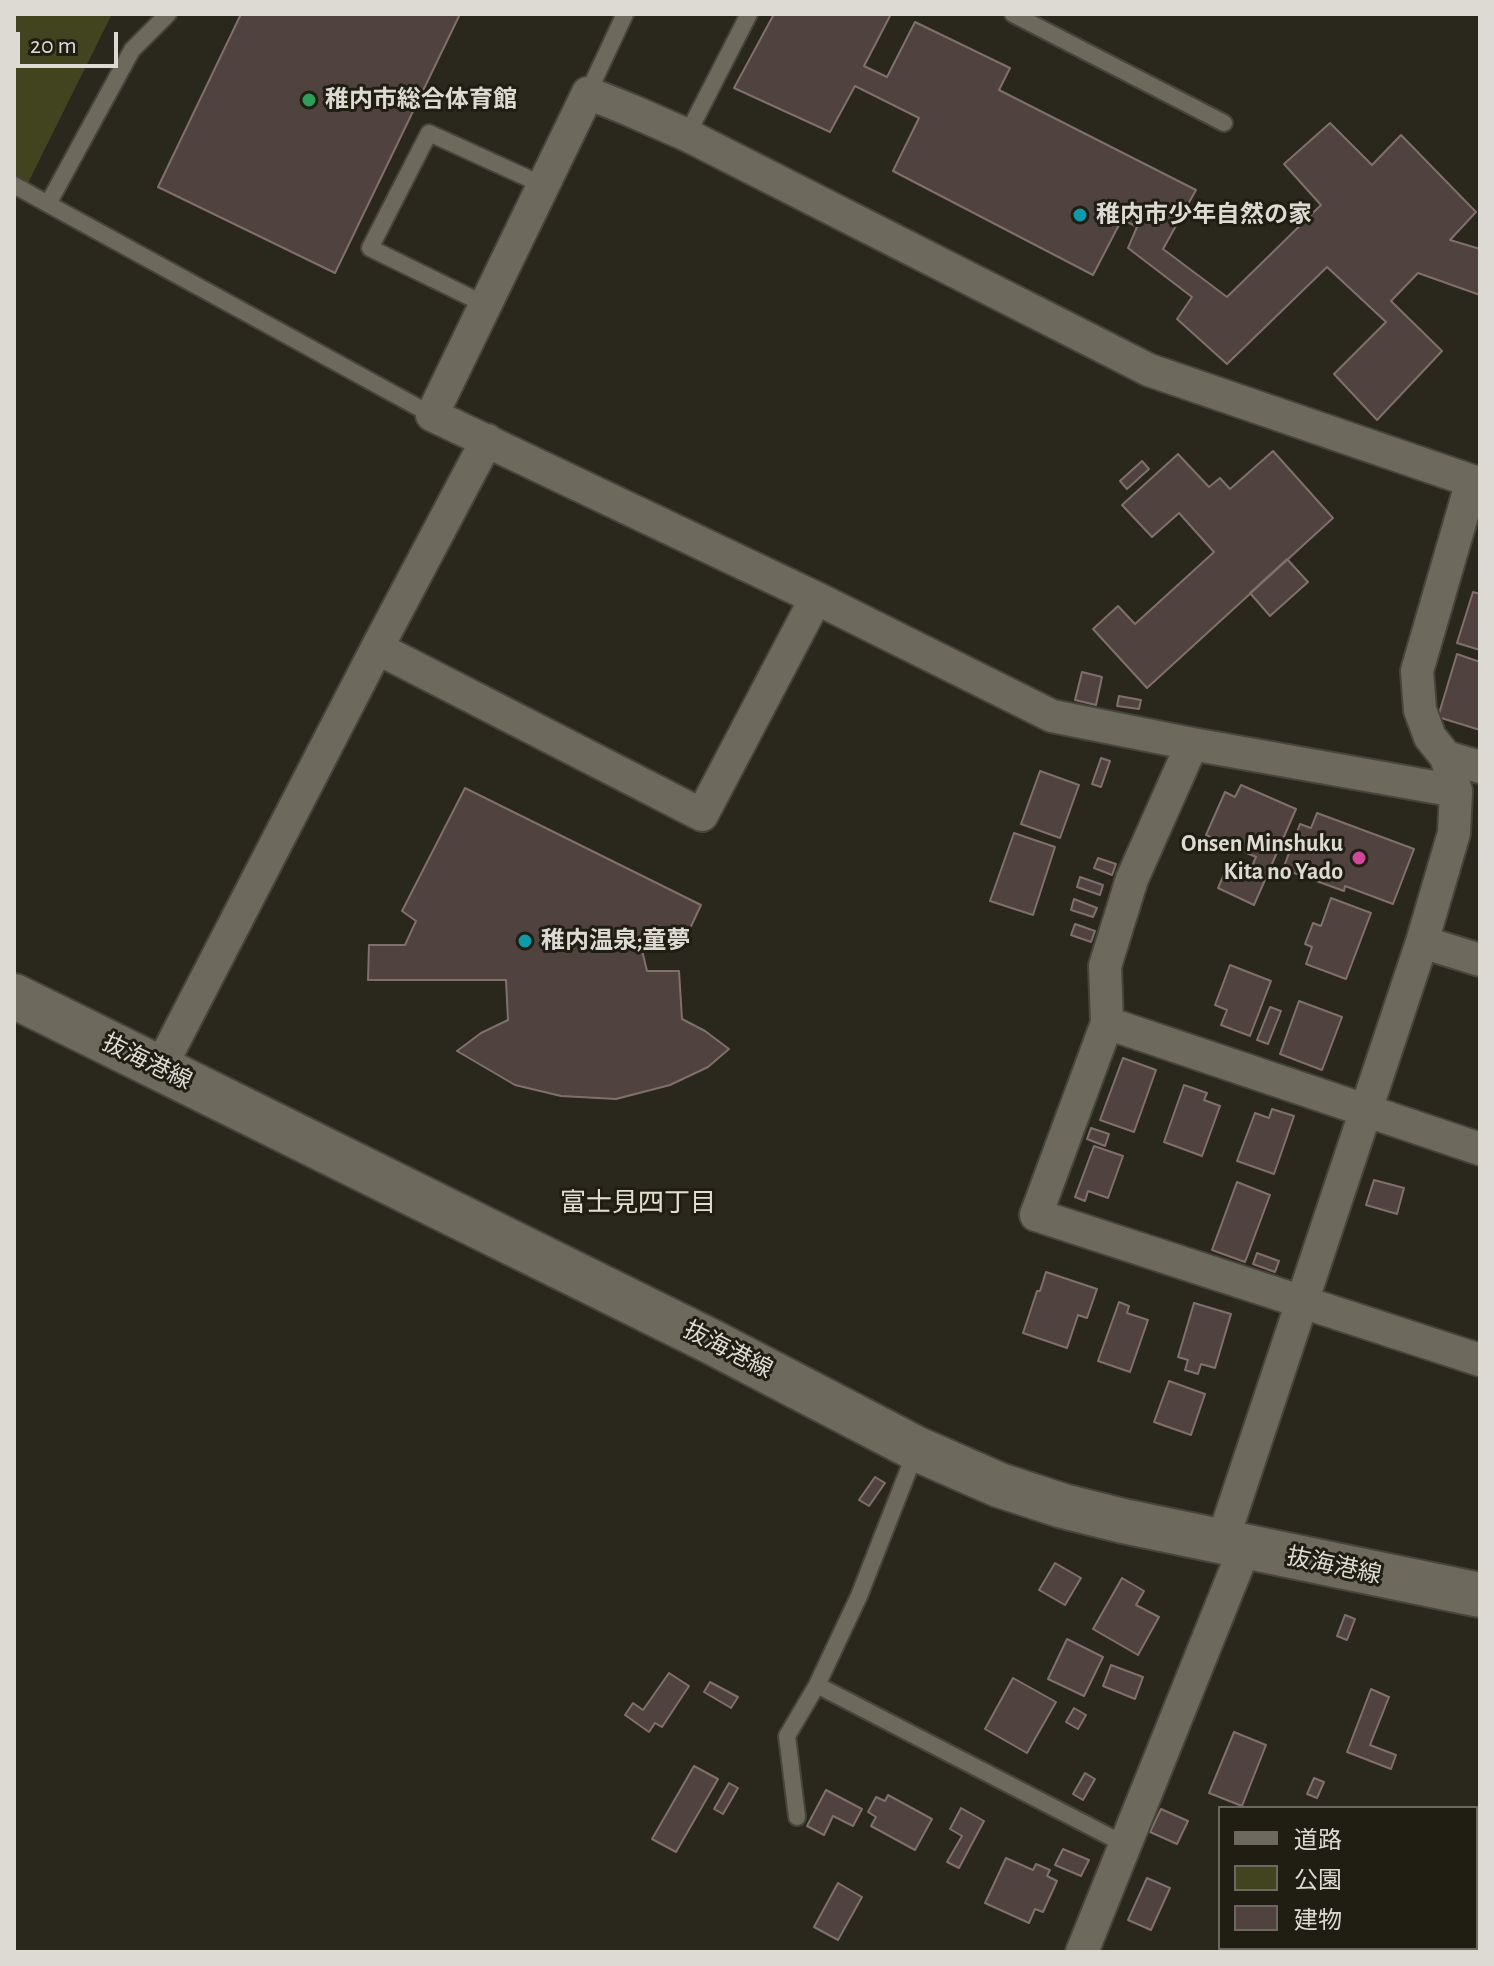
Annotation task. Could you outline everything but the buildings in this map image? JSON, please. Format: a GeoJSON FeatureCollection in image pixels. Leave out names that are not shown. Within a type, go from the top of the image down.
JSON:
{"type":"FeatureCollection","features":[{"type":"Feature","properties":{"kind":"main road","name":"抜海港線"},"geometry":{"type":"LineString","coordinates":[[14,996],[712,1342],[917,1449],[999,1485],[1063,1506],[1234,1545],[1480,1595]]}},
{"type":"Feature","properties":{"kind":"street"},"geometry":{"type":"LineString","coordinates":[[1082,1952],[1234,1545],[1301,1302],[1422,942],[1454,833],[1456,791],[1446,757],[1430,737],[1420,710],[1417,671],[1476,468],[1149,370],[687,135],[588,93],[432,415],[816,598],[1052,716],[1456,791]]}},
{"type":"Feature","properties":{"kind":"street"},"geometry":{"type":"LineString","coordinates":[[160,1068],[487,440]]}},
{"type":"Feature","properties":{"kind":"street"},"geometry":{"type":"LineString","coordinates":[[377,648],[702,815],[816,598]]}},
{"type":"Feature","properties":{"kind":"street"},"geometry":{"type":"LineString","coordinates":[[1192,744],[1132,879],[1105,966],[1107,1023],[1036,1215],[1480,1360]]}},
{"type":"Feature","properties":{"kind":"street"},"geometry":{"type":"LineString","coordinates":[[1446,757],[1480,767]]}},
{"type":"Feature","properties":{"kind":"street"},"geometry":{"type":"LineString","coordinates":[[1422,942],[1480,960]]}},
{"type":"Feature","properties":{"kind":"street"},"geometry":{"type":"LineString","coordinates":[[1107,1023],[1480,1149]]}},
{"type":"Feature","properties":{"kind":"lane"},"geometry":{"type":"LineString","coordinates":[[48,204],[132,50],[168,14]]}},
{"type":"Feature","properties":{"kind":"lane"},"geometry":{"type":"LineString","coordinates":[[588,93],[625,14]]}},
{"type":"Feature","properties":{"kind":"lane"},"geometry":{"type":"LineString","coordinates":[[687,135],[749,14]]}},
{"type":"Feature","properties":{"kind":"lane"},"geometry":{"type":"LineString","coordinates":[[1013,14],[1224,123]]}},
{"type":"Feature","properties":{"kind":"lane"},"geometry":{"type":"LineString","coordinates":[[486,305],[370,248],[429,133],[543,185]]}},
{"type":"Feature","properties":{"kind":"lane"},"geometry":{"type":"LineString","coordinates":[[14,185],[432,415]]}},
{"type":"Feature","properties":{"kind":"lane"},"geometry":{"type":"LineString","coordinates":[[797,1817],[787,1736],[817,1685],[859,1596],[917,1449]]}},
{"type":"Feature","properties":{"kind":"lane"},"geometry":{"type":"LineString","coordinates":[[817,1685],[1124,1844]]}},
{"type":"Feature","properties":{"kind":"green space"},"geometry":{"type":"Polygon","coordinates":[[[14,14],[112,14],[27,185],[14,178],[14,14]]]}},
{"type":"Feature","properties":{"kind":"place","name":"稚内市総合体育館"},"geometry":{"type":"Point","coordinates":[309,100]}},
{"type":"Feature","properties":{"kind":"place","name":"稚内市少年自然の家"},"geometry":{"type":"Point","coordinates":[1080,215]}},
{"type":"Feature","properties":{"kind":"place","name":"Onsen Minshuku Kita no Yado"},"geometry":{"type":"Point","coordinates":[1359,858]}},
{"type":"Feature","properties":{"kind":"place","name":"稚内温泉;童夢"},"geometry":{"type":"Point","coordinates":[525,941]}},
{"type":"Feature","properties":{"kind":"district","name":"富士見四丁目"},"geometry":{"type":"Point","coordinates":[638,1203]}}]}
